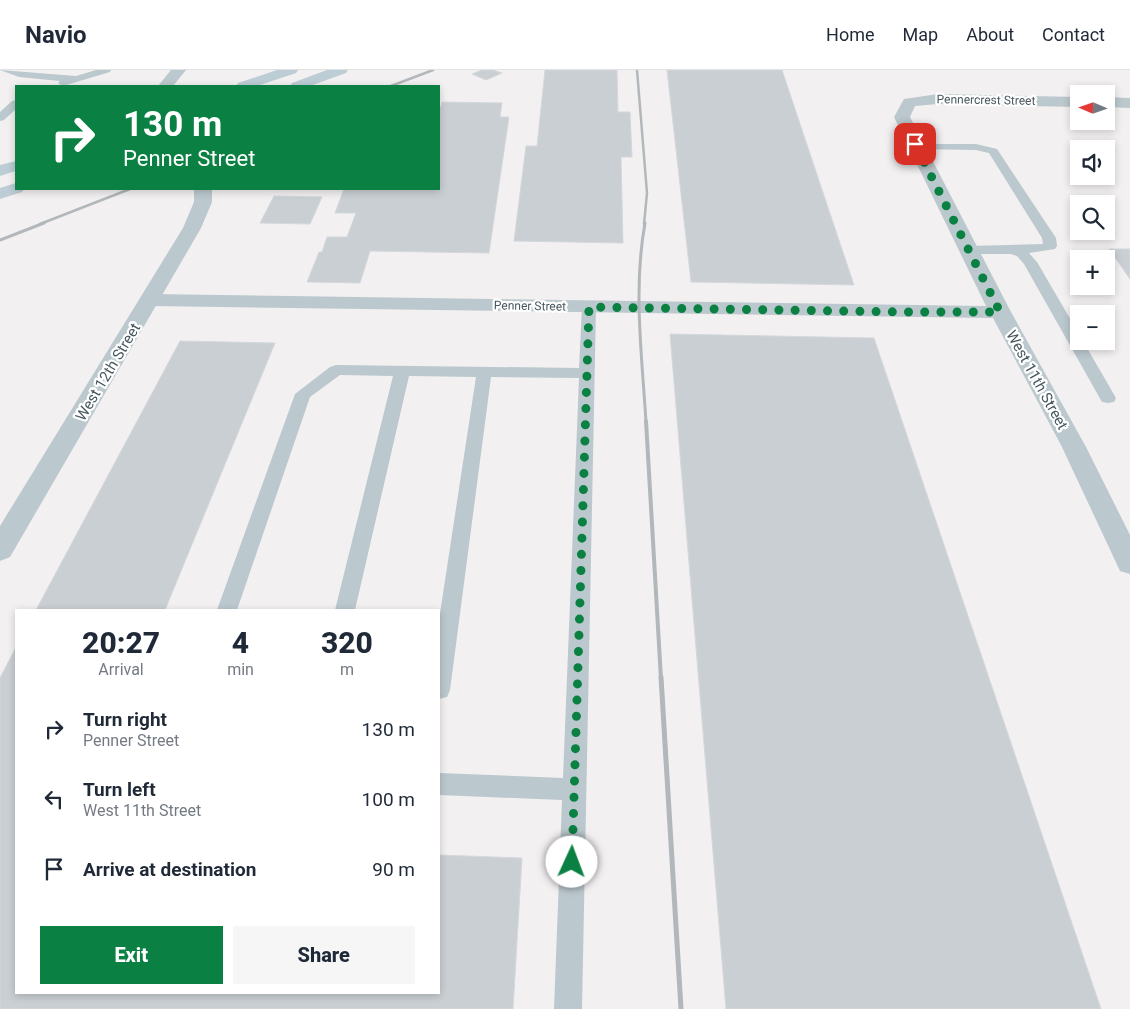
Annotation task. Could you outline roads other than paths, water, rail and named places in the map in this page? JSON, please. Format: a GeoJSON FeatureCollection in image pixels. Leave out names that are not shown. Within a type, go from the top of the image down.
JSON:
{"type":"FeatureCollection","features":[{"type":"Feature","properties":{"kind":"main road"},"geometry":{"type":"LineString","coordinates":[[246,85],[291,70]]}},
{"type":"Feature","properties":{"kind":"main road"},"geometry":{"type":"LineString","coordinates":[[300,85],[341,70]]}},
{"type":"Feature","properties":{"kind":"main road"},"geometry":{"type":"LineString","coordinates":[[0,171],[15,166]]}},
{"type":"Feature","properties":{"kind":"main road"},"geometry":{"type":"LineString","coordinates":[[0,194],[15,188]]}},
{"type":"Feature","properties":{"kind":"street"},"geometry":{"type":"LineString","coordinates":[[167,85],[179,70]]}},
{"type":"Feature","properties":{"kind":"street","name":"Pennercrest Street"},"geometry":{"type":"LineString","coordinates":[[916,145],[902,117],[909,102],[938,99],[1070,102]]}},
{"type":"Feature","properties":{"kind":"street"},"geometry":{"type":"LineString","coordinates":[[1115,102],[1130,103]]}},
{"type":"Feature","properties":{"kind":"street","name":"West 11th Street"},"geometry":{"type":"LineString","coordinates":[[916,145],[1000,312],[1074,447],[1130,564]]}},
{"type":"Feature","properties":{"kind":"street","name":"West 12th Street"},"geometry":{"type":"LineString","coordinates":[[0,550],[151,300],[192,228],[202,202],[204,190]]}},
{"type":"Feature","properties":{"kind":"street","name":"Penner Street"},"geometry":{"type":"LineString","coordinates":[[151,300],[1000,312]]}},
{"type":"Feature","properties":{"kind":"lane"},"geometry":{"type":"LineString","coordinates":[[5,70],[19,74],[76,79]]}},
{"type":"Feature","properties":{"kind":"lane"},"geometry":{"type":"LineString","coordinates":[[56,85],[106,70]]}},
{"type":"Feature","properties":{"kind":"lane"},"geometry":{"type":"LineString","coordinates":[[0,118],[15,104]]}},
{"type":"Feature","properties":{"kind":"lane"},"geometry":{"type":"LineString","coordinates":[[916,145],[976,147],[993,151],[1050,238],[1050,246],[1043,248],[969,250]]}},
{"type":"Feature","properties":{"kind":"lane"},"geometry":{"type":"LineString","coordinates":[[1012,250],[1022,253],[1030,262],[1108,398]]}},
{"type":"Feature","properties":{"kind":"lane"},"geometry":{"type":"LineString","coordinates":[[568,1009],[589,307]]}},
{"type":"Feature","properties":{"kind":"lane"},"geometry":{"type":"LineString","coordinates":[[227,609],[303,394],[336,370],[587,373]]}},
{"type":"Feature","properties":{"kind":"lane"},"geometry":{"type":"LineString","coordinates":[[345,609],[402,371]]}},
{"type":"Feature","properties":{"kind":"lane"},"geometry":{"type":"LineString","coordinates":[[440,683],[484,372]]}},
{"type":"Feature","properties":{"kind":"lane"},"geometry":{"type":"LineString","coordinates":[[440,784],[574,789]]}},
{"type":"Feature","properties":{"kind":"railway"},"geometry":{"type":"LineString","coordinates":[[394,85],[433,70]]}},
{"type":"Feature","properties":{"kind":"railway"},"geometry":{"type":"LineString","coordinates":[[637,70],[647,193],[644,224]]}},
{"type":"Feature","properties":{"kind":"railway"},"geometry":{"type":"LineString","coordinates":[[40,224],[127,190]]}},
{"type":"Feature","properties":{"kind":"railway"},"geometry":{"type":"LineString","coordinates":[[0,240],[44,223]]}},
{"type":"Feature","properties":{"kind":"railway"},"geometry":{"type":"LineString","coordinates":[[645,223],[641,248],[639,298],[646,422]]}},
{"type":"Feature","properties":{"kind":"railway"},"geometry":{"type":"LineString","coordinates":[[646,421],[661,679]]}},
{"type":"Feature","properties":{"kind":"railway"},"geometry":{"type":"LineString","coordinates":[[661,677],[681,1009]]}}]}
